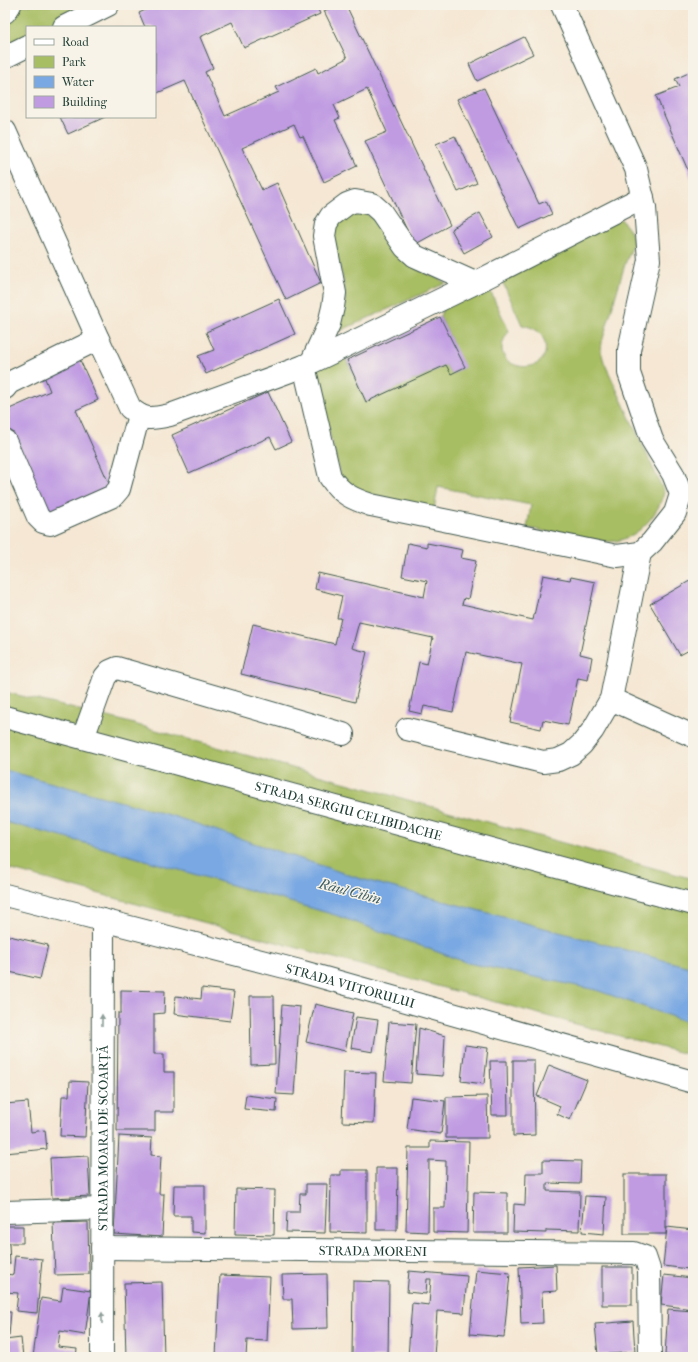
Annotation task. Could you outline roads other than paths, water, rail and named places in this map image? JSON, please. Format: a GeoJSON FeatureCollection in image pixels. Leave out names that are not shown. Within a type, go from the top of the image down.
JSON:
{"type":"FeatureCollection","features":[{"type":"Feature","properties":{"kind":"street"},"geometry":{"type":"LineString","coordinates":[[5,12],[10,5]]}},
{"type":"Feature","properties":{"kind":"street"},"geometry":{"type":"LineString","coordinates":[[66,26],[108,5]]}},
{"type":"Feature","properties":{"kind":"street"},"geometry":{"type":"LineString","coordinates":[[475,283],[415,256],[405,247],[381,212],[372,204],[355,201],[347,204],[331,216],[326,224],[324,236],[335,293],[334,308],[329,324],[308,364],[330,477],[337,488],[353,499],[371,505],[617,556],[640,553],[652,542],[675,513],[681,494],[673,474],[652,440],[629,373],[629,350],[649,260],[648,227],[636,169],[562,5]]}},
{"type":"Feature","properties":{"kind":"street"},"geometry":{"type":"LineString","coordinates":[[5,57],[26,46]]}},
{"type":"Feature","properties":{"kind":"street"},"geometry":{"type":"LineString","coordinates":[[5,131],[130,408],[139,415],[149,419],[170,415],[308,364],[475,283],[643,197]]}},
{"type":"Feature","properties":{"kind":"street"},"geometry":{"type":"LineString","coordinates":[[5,388],[9,383],[98,340]]}},
{"type":"Feature","properties":{"kind":"street"},"geometry":{"type":"LineString","coordinates":[[5,441],[38,517],[44,522],[50,524],[114,496],[119,489],[139,415]]}},
{"type":"Feature","properties":{"kind":"street"},"geometry":{"type":"LineString","coordinates":[[407,729],[543,762],[558,760],[571,754],[582,744],[593,730],[611,699],[640,553]]}},
{"type":"Feature","properties":{"kind":"street"},"geometry":{"type":"LineString","coordinates":[[84,738],[104,677],[110,671],[117,668],[343,734]]}},
{"type":"Feature","properties":{"kind":"street"},"geometry":{"type":"LineString","coordinates":[[611,699],[693,736]]}},
{"type":"Feature","properties":{"kind":"street","name":"STRADA SERGIU CELIBIDACHE"},"geometry":{"type":"LineString","coordinates":[[5,717],[693,904]]}},
{"type":"Feature","properties":{"kind":"street","name":"STRADA VIITORULUI"},"geometry":{"type":"LineString","coordinates":[[5,895],[300,971],[693,1082]]}},
{"type":"Feature","properties":{"kind":"street","name":"STRADA MOARA DE SCOARȚĂ"},"geometry":{"type":"LineString","coordinates":[[102,1357],[101,1209],[103,920]]}},
{"type":"Feature","properties":{"kind":"street"},"geometry":{"type":"LineString","coordinates":[[5,1212],[101,1209]]}},
{"type":"Feature","properties":{"kind":"street","name":"STRADA MORENI"},"geometry":{"type":"LineString","coordinates":[[102,1248],[634,1253],[645,1257],[649,1269],[650,1357]]}},
{"type":"Feature","properties":{"kind":"water","name":"Râul Cibin"},"geometry":{"type":"Polygon","coordinates":[[[5,770],[173,816],[358,878],[693,968],[693,1024],[596,990],[468,963],[335,915],[100,847],[5,822],[5,770]]]}}]}
